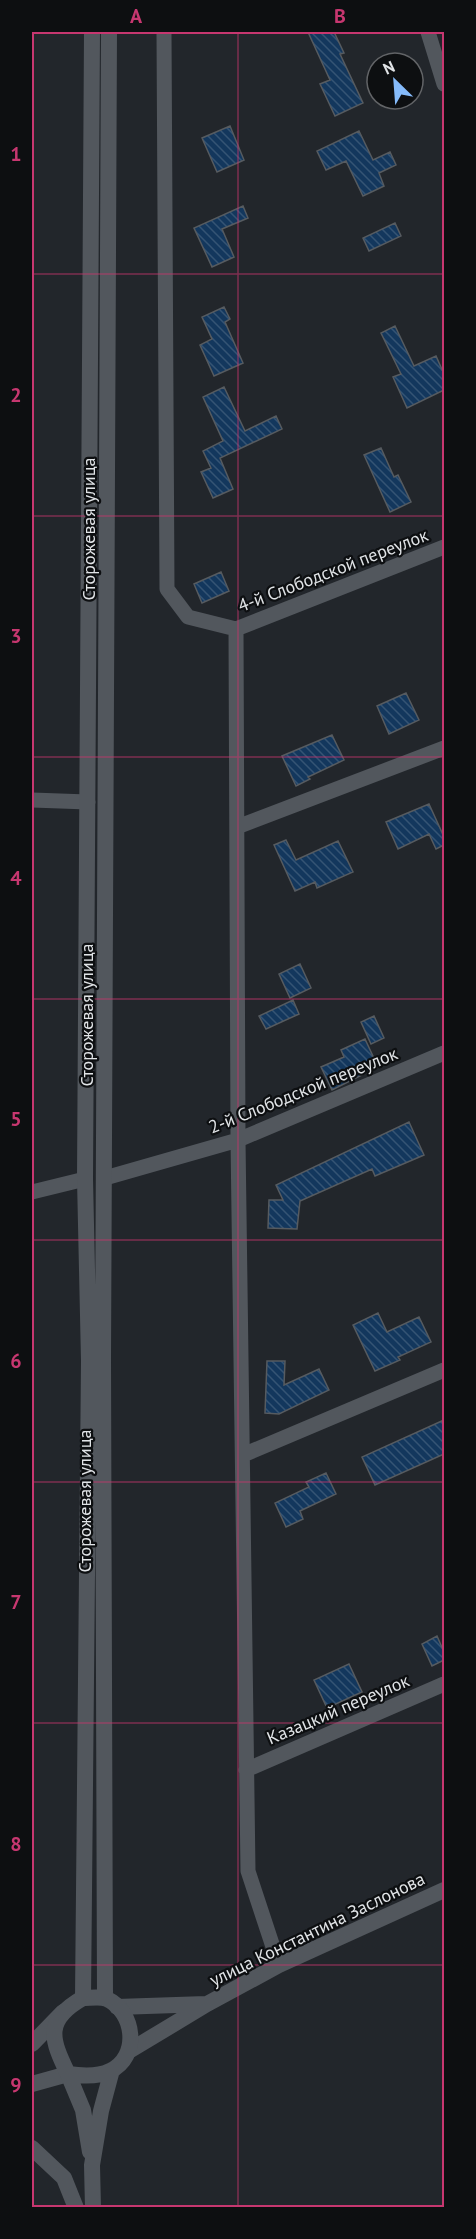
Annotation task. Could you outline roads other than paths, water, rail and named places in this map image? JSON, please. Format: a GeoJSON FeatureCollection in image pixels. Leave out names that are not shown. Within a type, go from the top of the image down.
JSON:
{"type":"FeatureCollection","features":[{"type":"Feature","properties":{"kind":"main road","name":"Сторожевая улица"},"geometry":{"type":"LineString","coordinates":[[83,1998],[89,1373],[85,1179],[92,32]]}},
{"type":"Feature","properties":{"kind":"main road","name":"Сторожевая улица"},"geometry":{"type":"LineString","coordinates":[[109,32],[103,1395],[111,2002]]}},
{"type":"Feature","properties":{"kind":"main road","name":"улица Константина Заслонова"},"geometry":{"type":"LineString","coordinates":[[129,2051],[207,2004],[279,1965],[444,1890]]}},
{"type":"Feature","properties":{"kind":"main road"},"geometry":{"type":"LineString","coordinates":[[32,2044],[65,2009],[83,1998],[111,2002],[207,2004]]}},
{"type":"Feature","properties":{"kind":"main road"},"geometry":{"type":"LineString","coordinates":[[32,2084],[68,2074],[100,2075],[121,2063],[129,2051],[131,2033],[128,2020],[111,2002]]}},
{"type":"Feature","properties":{"kind":"main road"},"geometry":{"type":"LineString","coordinates":[[65,2009],[57,2020],[54,2035],[55,2048],[83,2110],[92,2164],[93,2208]]}},
{"type":"Feature","properties":{"kind":"main road"},"geometry":{"type":"LineString","coordinates":[[92,2164],[101,2111],[112,2070]]}},
{"type":"Feature","properties":{"kind":"main road"},"geometry":{"type":"LineString","coordinates":[[32,2148],[64,2178],[76,2208]]}},
{"type":"Feature","properties":{"kind":"street"},"geometry":{"type":"LineString","coordinates":[[164,32],[167,589],[188,618],[236,629],[238,1140],[248,1871],[279,1965]]}},
{"type":"Feature","properties":{"kind":"street"},"geometry":{"type":"LineString","coordinates":[[429,32],[444,84]]}},
{"type":"Feature","properties":{"kind":"street","name":"4-й Слободской переулок"},"geometry":{"type":"LineString","coordinates":[[236,629],[444,547]]}},
{"type":"Feature","properties":{"kind":"street"},"geometry":{"type":"LineString","coordinates":[[237,827],[444,748]]}},
{"type":"Feature","properties":{"kind":"street"},"geometry":{"type":"LineString","coordinates":[[32,800],[88,802]]}},
{"type":"Feature","properties":{"kind":"street","name":"2-й Слободской переулок"},"geometry":{"type":"LineString","coordinates":[[105,1178],[238,1140],[444,1053]]}},
{"type":"Feature","properties":{"kind":"street"},"geometry":{"type":"LineString","coordinates":[[32,1192],[85,1179]]}},
{"type":"Feature","properties":{"kind":"street"},"geometry":{"type":"LineString","coordinates":[[243,1455],[444,1370]]}},
{"type":"Feature","properties":{"kind":"street","name":"Казацкий переулок"},"geometry":{"type":"LineString","coordinates":[[246,1770],[444,1684]]}}]}
